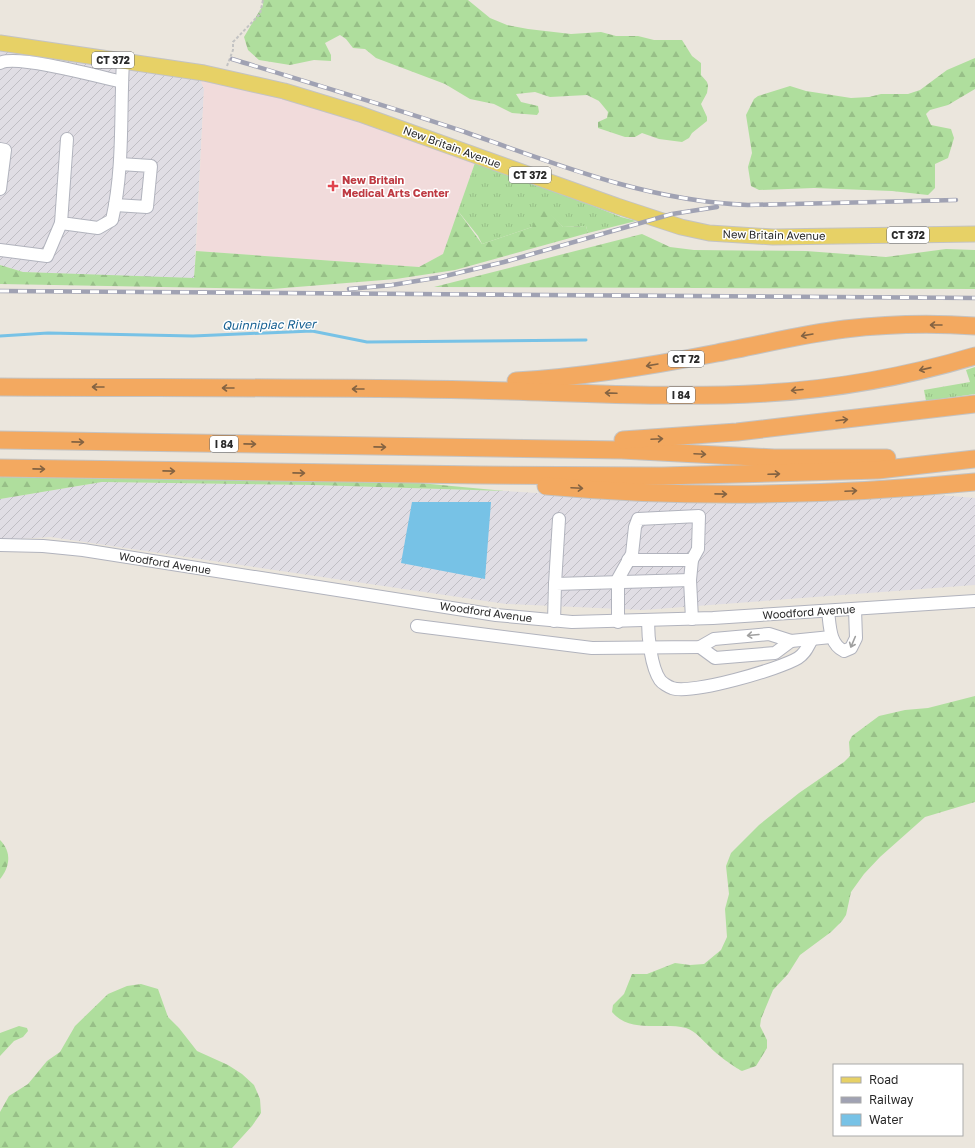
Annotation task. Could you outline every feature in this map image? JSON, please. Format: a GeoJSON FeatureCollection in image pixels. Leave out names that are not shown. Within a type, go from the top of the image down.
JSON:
{"type":"FeatureCollection","features":[{"type":"Feature","properties":{"kind":"highway","name":"CT 72"},"geometry":{"type":"LineString","coordinates":[[397,389],[432,385],[538,380],[596,374],[678,361],[796,337],[846,329],[915,324],[975,326]]}},
{"type":"Feature","properties":{"kind":"highway","name":"I 84"},"geometry":{"type":"LineString","coordinates":[[0,387],[397,389],[690,395],[764,393],[807,390],[872,380],[969,357]]}},
{"type":"Feature","properties":{"kind":"highway"},"geometry":{"type":"LineString","coordinates":[[437,448],[486,443],[628,440],[692,436],[975,404]]}},
{"type":"Feature","properties":{"kind":"highway","name":"I 84"},"geometry":{"type":"LineString","coordinates":[[0,440],[622,450],[814,459],[886,458],[975,453]]}},
{"type":"Feature","properties":{"kind":"highway"},"geometry":{"type":"LineString","coordinates":[[0,468],[441,475],[748,475],[878,470],[975,459]]}},
{"type":"Feature","properties":{"kind":"highway"},"geometry":{"type":"LineString","coordinates":[[441,475],[559,487],[734,494],[861,491],[975,482]]}},
{"type":"Feature","properties":{"kind":"main road","name":"New Britain Avenue"},"geometry":{"type":"LineString","coordinates":[[0,43],[39,57],[123,61],[225,77],[322,101],[617,206],[681,227],[709,233],[773,237],[975,234]]}},
{"type":"Feature","properties":{"kind":"street"},"geometry":{"type":"LineString","coordinates":[[0,63],[39,57],[122,82]]}},
{"type":"Feature","properties":{"kind":"street"},"geometry":{"type":"LineString","coordinates":[[61,223],[98,228],[112,220],[120,164],[123,61]]}},
{"type":"Feature","properties":{"kind":"street"},"geometry":{"type":"LineString","coordinates":[[0,250],[47,256],[61,223],[67,139]]}},
{"type":"Feature","properties":{"kind":"street"},"geometry":{"type":"LineString","coordinates":[[0,149],[5,150],[0,189]]}},
{"type":"Feature","properties":{"kind":"street"},"geometry":{"type":"LineString","coordinates":[[115,206],[147,207],[151,166],[120,164]]}},
{"type":"Feature","properties":{"kind":"street"},"geometry":{"type":"LineString","coordinates":[[618,622],[618,579],[632,554],[635,526],[638,519],[699,516],[698,549],[692,560],[690,580],[692,619]]}},
{"type":"Feature","properties":{"kind":"street"},"geometry":{"type":"LineString","coordinates":[[554,621],[559,519]]}},
{"type":"Feature","properties":{"kind":"street","name":"Woodford Avenue"},"geometry":{"type":"LineString","coordinates":[[0,545],[43,546],[83,550],[496,614],[554,621],[618,622],[692,619],[975,601]]}},
{"type":"Feature","properties":{"kind":"street"},"geometry":{"type":"LineString","coordinates":[[628,560],[692,560]]}},
{"type":"Feature","properties":{"kind":"street"},"geometry":{"type":"LineString","coordinates":[[555,584],[690,580]]}},
{"type":"Feature","properties":{"kind":"street"},"geometry":{"type":"LineString","coordinates":[[828,611],[831,637],[839,649],[844,651],[851,648],[856,638],[855,609]]}},
{"type":"Feature","properties":{"kind":"street"},"geometry":{"type":"LineString","coordinates":[[648,621],[649,647],[660,680],[673,689],[710,687],[776,667],[805,653],[812,639]]}},
{"type":"Feature","properties":{"kind":"street"},"geometry":{"type":"LineString","coordinates":[[417,626],[592,648],[700,647],[714,639],[769,634],[791,640],[831,637]]}},
{"type":"Feature","properties":{"kind":"street"},"geometry":{"type":"LineString","coordinates":[[700,647],[715,658],[775,653],[791,640]]}},
{"type":"Feature","properties":{"kind":"path"},"geometry":{"type":"LineString","coordinates":[[225,77],[233,50],[233,42],[260,14],[264,0]]}},
{"type":"Feature","properties":{"kind":"shaded area"},"geometry":{"type":"Polygon","coordinates":[[[0,51],[200,79],[204,89],[194,279],[23,272],[0,265],[0,51]]]}},
{"type":"Feature","properties":{"kind":"shaded area","name":"New Britain Medical Arts Center"},"geometry":{"type":"Polygon","coordinates":[[[200,79],[227,84],[343,115],[476,160],[443,254],[419,267],[196,251],[204,89],[200,79]]]}},
{"type":"Feature","properties":{"kind":"shaded area"},"geometry":{"type":"Polygon","coordinates":[[[102,482],[314,485],[505,491],[717,504],[939,495],[975,498],[975,585],[643,610],[506,604],[51,537],[0,540],[0,499],[102,482]]]}},
{"type":"Feature","properties":{"kind":"green space"},"geometry":{"type":"Polygon","coordinates":[[[262,0],[468,0],[490,18],[507,25],[528,29],[571,34],[601,32],[616,36],[638,36],[654,40],[682,40],[692,56],[701,63],[701,75],[707,82],[707,93],[701,104],[707,117],[707,121],[692,133],[689,138],[682,142],[659,139],[642,133],[635,137],[625,137],[598,128],[598,122],[607,118],[608,112],[599,101],[587,95],[550,97],[535,92],[516,94],[521,102],[538,106],[539,112],[537,115],[512,113],[494,104],[470,99],[445,84],[376,58],[365,49],[353,48],[346,39],[340,35],[325,43],[331,55],[331,61],[314,60],[290,65],[259,60],[248,50],[244,37],[263,5],[262,0]]]}},
{"type":"Feature","properties":{"kind":"green space"},"geometry":{"type":"Polygon","coordinates":[[[975,58],[975,89],[948,105],[930,110],[926,114],[931,125],[951,129],[954,138],[948,158],[935,164],[935,188],[928,195],[892,191],[814,188],[759,190],[751,186],[748,167],[752,153],[746,115],[754,99],[758,96],[790,86],[806,91],[851,98],[869,97],[881,94],[908,94],[920,90],[947,70],[975,58]]]}},
{"type":"Feature","properties":{"kind":"green space"},"geometry":{"type":"Polygon","coordinates":[[[476,160],[621,217],[636,221],[588,233],[586,226],[563,227],[547,212],[532,227],[482,244],[478,236],[458,211],[476,160]]]}},
{"type":"Feature","properties":{"kind":"green space"},"geometry":{"type":"Polygon","coordinates":[[[538,210],[547,211],[563,227],[586,226],[588,233],[455,270],[396,279],[272,289],[0,284],[0,265],[23,272],[194,278],[196,251],[419,267],[443,254],[458,211],[482,244],[532,227],[538,210]]]}},
{"type":"Feature","properties":{"kind":"green space"},"geometry":{"type":"Polygon","coordinates":[[[642,234],[670,247],[694,250],[806,251],[886,257],[946,249],[975,250],[975,289],[434,287],[642,234]]]}},
{"type":"Feature","properties":{"kind":"green space"},"geometry":{"type":"Polygon","coordinates":[[[975,367],[975,394],[926,401],[924,390],[970,382],[966,370],[975,367]]]}},
{"type":"Feature","properties":{"kind":"green space"},"geometry":{"type":"Polygon","coordinates":[[[0,476],[409,482],[505,491],[314,485],[102,482],[0,499],[0,476]]]}},
{"type":"Feature","properties":{"kind":"green space"},"geometry":{"type":"Polygon","coordinates":[[[975,696],[975,802],[925,817],[880,857],[864,874],[851,892],[846,915],[842,921],[831,932],[800,955],[788,974],[773,990],[761,1019],[760,1026],[767,1040],[767,1048],[756,1066],[742,1071],[734,1067],[690,1029],[677,1026],[637,1025],[619,1019],[612,1012],[613,1005],[624,994],[632,974],[647,974],[675,963],[690,965],[704,964],[721,950],[727,937],[725,909],[729,894],[726,866],[731,853],[759,825],[799,793],[844,762],[850,756],[849,742],[852,736],[879,716],[905,710],[928,708],[975,696]]]}},
{"type":"Feature","properties":{"kind":"green space"},"geometry":{"type":"Polygon","coordinates":[[[0,840],[8,854],[8,865],[0,879],[0,840]]]}},
{"type":"Feature","properties":{"kind":"green space"},"geometry":{"type":"Polygon","coordinates":[[[141,984],[158,989],[168,1017],[179,1028],[197,1051],[228,1065],[242,1074],[254,1085],[260,1099],[261,1113],[252,1126],[232,1148],[0,1148],[0,1112],[9,1096],[28,1084],[47,1061],[60,1052],[75,1026],[108,994],[127,986],[141,984]]]}},
{"type":"Feature","properties":{"kind":"green space"},"geometry":{"type":"Polygon","coordinates":[[[19,1026],[27,1028],[28,1031],[23,1037],[14,1041],[0,1056],[0,1033],[19,1026]]]}},
{"type":"Feature","properties":{"kind":"water"},"geometry":{"type":"Polygon","coordinates":[[[412,502],[491,502],[485,579],[401,563],[412,502]]]}},
{"type":"Feature","properties":{"kind":"waterway","name":"Quinnipiac River"},"geometry":{"type":"LineString","coordinates":[[0,336],[48,333],[193,336],[312,331],[367,342],[586,340]]}},
{"type":"Feature","properties":{"kind":"railway"},"geometry":{"type":"LineString","coordinates":[[232,59],[436,122],[569,169],[639,189],[675,197],[748,205],[956,200]]}},
{"type":"Feature","properties":{"kind":"railway"},"geometry":{"type":"LineString","coordinates":[[349,289],[392,285],[441,277],[504,262],[672,214],[717,207]]}},
{"type":"Feature","properties":{"kind":"railway"},"geometry":{"type":"LineString","coordinates":[[0,291],[975,298]]}},
{"type":"Feature","properties":{"kind":"place","name":"New Britain Medical Arts Center"},"geometry":{"type":"Point","coordinates":[333,186]}}]}
